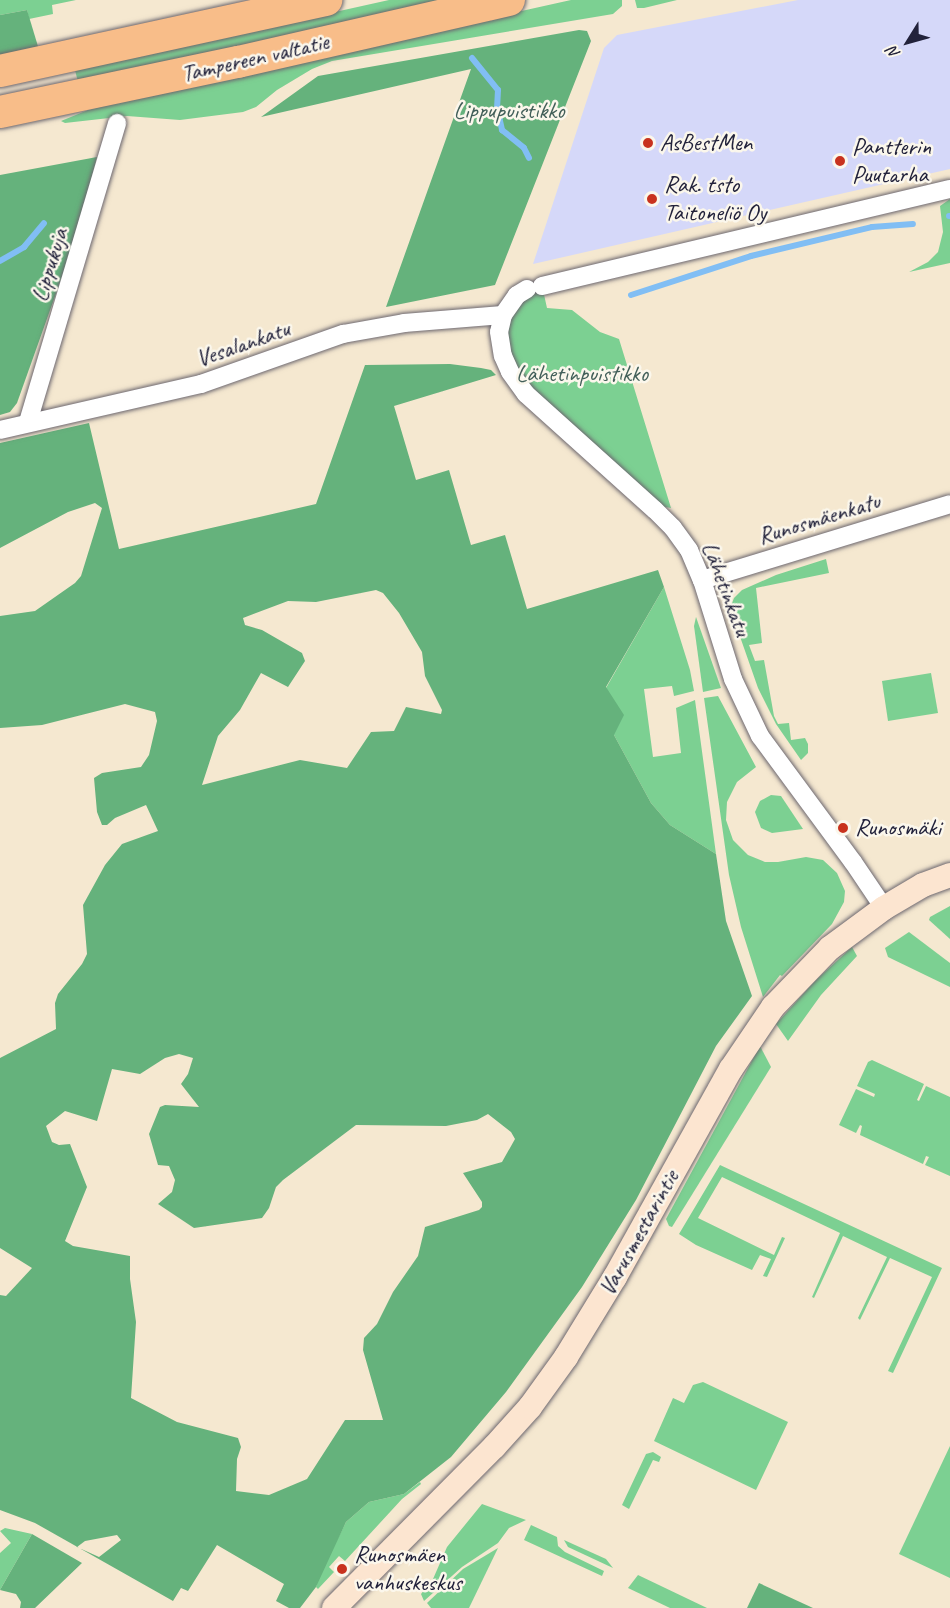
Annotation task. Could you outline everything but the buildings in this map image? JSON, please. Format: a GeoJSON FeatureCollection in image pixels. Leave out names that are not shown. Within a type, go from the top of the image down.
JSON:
{"type":"FeatureCollection","features":[{"type":"Feature","properties":{"kind":"highway","name":"Tampereen valtatie"},"geometry":{"type":"LineString","coordinates":[[0,71],[326,0]]}},
{"type":"Feature","properties":{"kind":"highway","name":"Tampereen valtatie"},"geometry":{"type":"LineString","coordinates":[[0,112],[238,62],[509,0]]}},
{"type":"Feature","properties":{"kind":"street","name":"Lippukuja"},"geometry":{"type":"LineString","coordinates":[[28,422],[117,123]]}},
{"type":"Feature","properties":{"kind":"street"},"geometry":{"type":"LineString","coordinates":[[503,315],[517,295],[535,288],[950,189]]}},
{"type":"Feature","properties":{"kind":"street","name":"Vesalankatu"},"geometry":{"type":"LineString","coordinates":[[0,430],[201,384],[343,334],[404,323],[503,315]]}},
{"type":"Feature","properties":{"kind":"street","name":"Lähetinkatu"},"geometry":{"type":"LineString","coordinates":[[503,315],[499,332],[503,356],[526,394],[673,528],[689,550],[702,580],[733,679],[760,736],[884,908]]}},
{"type":"Feature","properties":{"kind":"street","name":"Runosmäenkatu"},"geometry":{"type":"LineString","coordinates":[[702,580],[950,504]]}},
{"type":"Feature","properties":{"kind":"street","name":"Varusmestarintie"},"geometry":{"type":"LineString","coordinates":[[334,1608],[494,1447],[530,1407],[566,1357],[615,1278],[731,1069],[773,1007],[813,964],[884,908],[923,885],[950,875]]}},
{"type":"Feature","properties":{"kind":"shaded area"},"geometry":{"type":"Polygon","coordinates":[[[798,0],[950,0],[950,169],[533,264],[604,48],[617,35],[798,0]]]}},
{"type":"Feature","properties":{"kind":"green space"},"geometry":{"type":"Polygon","coordinates":[[[0,0],[76,0],[52,5],[53,14],[29,19],[27,10],[0,15],[0,0]]]}},
{"type":"Feature","properties":{"kind":"green space"},"geometry":{"type":"Polygon","coordinates":[[[389,0],[463,0],[79,86],[75,70],[389,0]]]}},
{"type":"Feature","properties":{"kind":"green space"},"geometry":{"type":"Polygon","coordinates":[[[571,0],[622,0],[622,6],[613,14],[332,61],[312,69],[277,90],[256,107],[243,112],[180,120],[127,116],[65,123],[61,121],[88,110],[171,89],[571,0]]]}},
{"type":"Feature","properties":{"kind":"green space"},"geometry":{"type":"Polygon","coordinates":[[[635,0],[677,0],[637,8],[635,0]]]}},
{"type":"Feature","properties":{"kind":"green space"},"geometry":{"type":"Polygon","coordinates":[[[27,10],[40,53],[0,61],[0,15],[27,10]]]}},
{"type":"Feature","properties":{"kind":"green space","name":"Lippupuistikko"},"geometry":{"type":"Polygon","coordinates":[[[579,30],[587,31],[591,41],[495,285],[386,307],[471,69],[261,117],[318,76],[579,30]]]}},
{"type":"Feature","properties":{"kind":"green space"},"geometry":{"type":"Polygon","coordinates":[[[97,157],[79,229],[17,403],[10,412],[0,415],[0,175],[97,157]]]}},
{"type":"Feature","properties":{"kind":"green space"},"geometry":{"type":"Polygon","coordinates":[[[950,199],[950,263],[909,272],[928,262],[938,252],[943,232],[940,206],[950,199]]]}},
{"type":"Feature","properties":{"kind":"green space","name":"Lähetinpuistikko"},"geometry":{"type":"Polygon","coordinates":[[[538,290],[543,290],[547,308],[572,310],[600,332],[619,339],[671,508],[659,506],[526,384],[519,374],[505,337],[514,306],[538,290]]]}},
{"type":"Feature","properties":{"kind":"green space"},"geometry":{"type":"Polygon","coordinates":[[[450,364],[491,370],[496,375],[394,406],[416,480],[449,470],[471,545],[505,535],[527,609],[658,570],[664,587],[606,687],[624,715],[614,735],[651,803],[670,825],[716,854],[726,921],[752,996],[716,1046],[636,1200],[582,1287],[506,1392],[451,1457],[404,1494],[369,1502],[346,1522],[316,1587],[300,1608],[289,1608],[276,1601],[284,1584],[217,1545],[188,1591],[181,1588],[173,1601],[79,1548],[99,1557],[121,1540],[117,1535],[85,1541],[77,1547],[35,1523],[0,1510],[0,1295],[6,1296],[32,1268],[0,1248],[0,1058],[56,1029],[55,1003],[58,994],[82,964],[87,954],[83,905],[105,865],[122,844],[158,831],[146,805],[115,818],[107,825],[102,825],[97,812],[94,778],[102,773],[141,767],[149,755],[157,721],[155,712],[125,704],[42,725],[0,728],[0,616],[35,611],[75,583],[81,576],[102,508],[95,503],[68,512],[0,548],[0,443],[89,423],[119,549],[316,504],[365,365],[450,364]],[[376,590],[316,602],[288,601],[243,618],[245,625],[262,630],[302,653],[305,661],[288,687],[261,673],[240,710],[218,736],[202,785],[300,760],[347,768],[371,732],[394,731],[406,707],[441,714],[442,710],[425,676],[422,652],[399,613],[383,593],[376,590]],[[179,1054],[165,1058],[140,1074],[112,1069],[97,1121],[65,1111],[46,1126],[52,1142],[59,1145],[70,1144],[87,1187],[65,1241],[73,1246],[130,1256],[130,1279],[136,1322],[131,1398],[177,1422],[238,1438],[241,1447],[237,1459],[236,1491],[269,1495],[307,1479],[345,1420],[383,1420],[363,1350],[364,1338],[377,1324],[393,1292],[418,1256],[425,1227],[479,1210],[482,1207],[482,1202],[463,1173],[502,1162],[515,1139],[511,1132],[488,1114],[477,1120],[446,1126],[356,1125],[283,1180],[276,1187],[269,1208],[262,1218],[194,1228],[158,1204],[172,1192],[175,1180],[169,1166],[158,1165],[149,1134],[160,1107],[165,1105],[199,1107],[181,1084],[188,1074],[193,1058],[179,1054]]]}},
{"type":"Feature","properties":{"kind":"green space"},"geometry":{"type":"Polygon","coordinates":[[[826,559],[829,573],[756,588],[762,643],[749,645],[755,661],[764,660],[774,716],[778,724],[789,723],[791,740],[805,738],[808,744],[808,753],[801,760],[776,724],[758,688],[730,608],[734,598],[742,590],[776,575],[826,559]]]}},
{"type":"Feature","properties":{"kind":"green space"},"geometry":{"type":"Polygon","coordinates":[[[664,587],[690,670],[694,691],[674,696],[672,686],[644,689],[653,757],[681,753],[676,708],[695,700],[716,854],[670,825],[651,803],[614,735],[606,688],[664,587]]]}},
{"type":"Feature","properties":{"kind":"green space"},"geometry":{"type":"Polygon","coordinates":[[[696,617],[721,688],[703,692],[694,626],[696,617]]]}},
{"type":"Feature","properties":{"kind":"green space"},"geometry":{"type":"Polygon","coordinates":[[[931,673],[938,713],[888,721],[882,681],[931,673]]]}},
{"type":"Feature","properties":{"kind":"green space"},"geometry":{"type":"Polygon","coordinates":[[[718,696],[756,767],[737,782],[727,802],[726,820],[733,840],[748,855],[765,862],[806,857],[823,860],[837,873],[845,891],[844,902],[832,924],[782,976],[780,975],[763,997],[741,927],[729,875],[704,698],[718,696]]]}},
{"type":"Feature","properties":{"kind":"green space"},"geometry":{"type":"Polygon","coordinates":[[[771,795],[781,796],[803,829],[772,833],[761,828],[755,812],[760,801],[771,795]]]}},
{"type":"Feature","properties":{"kind":"green space"},"geometry":{"type":"Polygon","coordinates":[[[950,906],[950,939],[929,920],[930,917],[950,906]]]}},
{"type":"Feature","properties":{"kind":"green space"},"geometry":{"type":"Polygon","coordinates":[[[909,932],[950,963],[950,987],[888,957],[885,948],[909,932]]]}},
{"type":"Feature","properties":{"kind":"green space"},"geometry":{"type":"Polygon","coordinates":[[[852,947],[857,956],[821,995],[788,1041],[776,1024],[815,981],[852,947]]]}},
{"type":"Feature","properties":{"kind":"green space"},"geometry":{"type":"Polygon","coordinates":[[[760,1046],[771,1067],[672,1227],[669,1226],[666,1219],[760,1046]]]}},
{"type":"Feature","properties":{"kind":"green space"},"geometry":{"type":"Polygon","coordinates":[[[872,1060],[924,1084],[917,1100],[919,1101],[926,1086],[950,1097],[950,1176],[925,1165],[929,1157],[926,1156],[923,1164],[860,1135],[862,1126],[860,1125],[856,1133],[839,1125],[856,1089],[874,1097],[875,1094],[857,1086],[868,1062],[872,1060]]]}},
{"type":"Feature","properties":{"kind":"green space"},"geometry":{"type":"Polygon","coordinates":[[[720,1165],[942,1268],[893,1373],[888,1371],[932,1277],[890,1258],[860,1320],[858,1318],[887,1257],[843,1236],[814,1298],[812,1297],[840,1233],[722,1177],[698,1218],[774,1255],[782,1237],[785,1238],[767,1277],[763,1276],[771,1259],[760,1255],[752,1270],[696,1245],[679,1234],[720,1165]]]}},
{"type":"Feature","properties":{"kind":"green space"},"geometry":{"type":"Polygon","coordinates":[[[703,1382],[788,1422],[756,1490],[654,1441],[673,1398],[684,1403],[693,1385],[703,1382]]]}},
{"type":"Feature","properties":{"kind":"green space"},"geometry":{"type":"Polygon","coordinates":[[[950,1446],[950,1578],[899,1554],[950,1446]]]}},
{"type":"Feature","properties":{"kind":"green space"},"geometry":{"type":"Polygon","coordinates":[[[653,1452],[661,1457],[659,1462],[653,1460],[629,1509],[622,1505],[646,1454],[653,1452]]]}},
{"type":"Feature","properties":{"kind":"green space"},"geometry":{"type":"Polygon","coordinates":[[[420,1482],[421,1484],[402,1499],[345,1561],[339,1556],[329,1567],[334,1572],[318,1589],[316,1587],[319,1576],[346,1522],[369,1502],[404,1494],[420,1482]]]}},
{"type":"Feature","properties":{"kind":"green space"},"geometry":{"type":"Polygon","coordinates":[[[482,1504],[526,1520],[509,1528],[498,1543],[462,1567],[424,1601],[421,1594],[433,1579],[447,1547],[482,1504]]]}},
{"type":"Feature","properties":{"kind":"green space"},"geometry":{"type":"Polygon","coordinates":[[[531,1525],[557,1537],[558,1546],[565,1552],[604,1571],[602,1576],[524,1540],[531,1525]]]}},
{"type":"Feature","properties":{"kind":"green space"},"geometry":{"type":"Polygon","coordinates":[[[5,1528],[32,1534],[0,1590],[0,1553],[11,1543],[0,1531],[5,1528]]]}},
{"type":"Feature","properties":{"kind":"green space"},"geometry":{"type":"Polygon","coordinates":[[[32,1534],[82,1563],[35,1608],[20,1608],[21,1602],[16,1594],[0,1590],[32,1534]]]}},
{"type":"Feature","properties":{"kind":"green space"},"geometry":{"type":"Polygon","coordinates":[[[564,1540],[606,1559],[613,1568],[568,1547],[564,1540]]]}},
{"type":"Feature","properties":{"kind":"green space"},"geometry":{"type":"Polygon","coordinates":[[[498,1548],[469,1608],[431,1608],[427,1603],[463,1569],[498,1548]]]}},
{"type":"Feature","properties":{"kind":"green space"},"geometry":{"type":"Polygon","coordinates":[[[638,1575],[707,1608],[670,1608],[628,1588],[638,1575]]]}},
{"type":"Feature","properties":{"kind":"green space"},"geometry":{"type":"Polygon","coordinates":[[[759,1583],[813,1608],[747,1608],[759,1583]]]}},
{"type":"Feature","properties":{"kind":"waterway"},"geometry":{"type":"LineString","coordinates":[[472,58],[498,90],[497,108],[502,130],[524,148],[529,158]]}},
{"type":"Feature","properties":{"kind":"waterway"},"geometry":{"type":"LineString","coordinates":[[0,261],[24,247],[44,223]]}},
{"type":"Feature","properties":{"kind":"waterway"},"geometry":{"type":"LineString","coordinates":[[631,295],[751,256],[872,227],[913,224]]}},
{"type":"Feature","properties":{"kind":"place","name":"AsBestMen"},"geometry":{"type":"Point","coordinates":[648,143]}},
{"type":"Feature","properties":{"kind":"place","name":"Pantterin Puutarha"},"geometry":{"type":"Point","coordinates":[840,161]}},
{"type":"Feature","properties":{"kind":"place","name":"Rak. tsto Taitoneliö Oy"},"geometry":{"type":"Point","coordinates":[652,199]}},
{"type":"Feature","properties":{"kind":"place","name":"Runosmäki"},"geometry":{"type":"Point","coordinates":[843,828]}},
{"type":"Feature","properties":{"kind":"place","name":"Runosmäen vanhuskeskus"},"geometry":{"type":"Point","coordinates":[342,1569]}}]}
